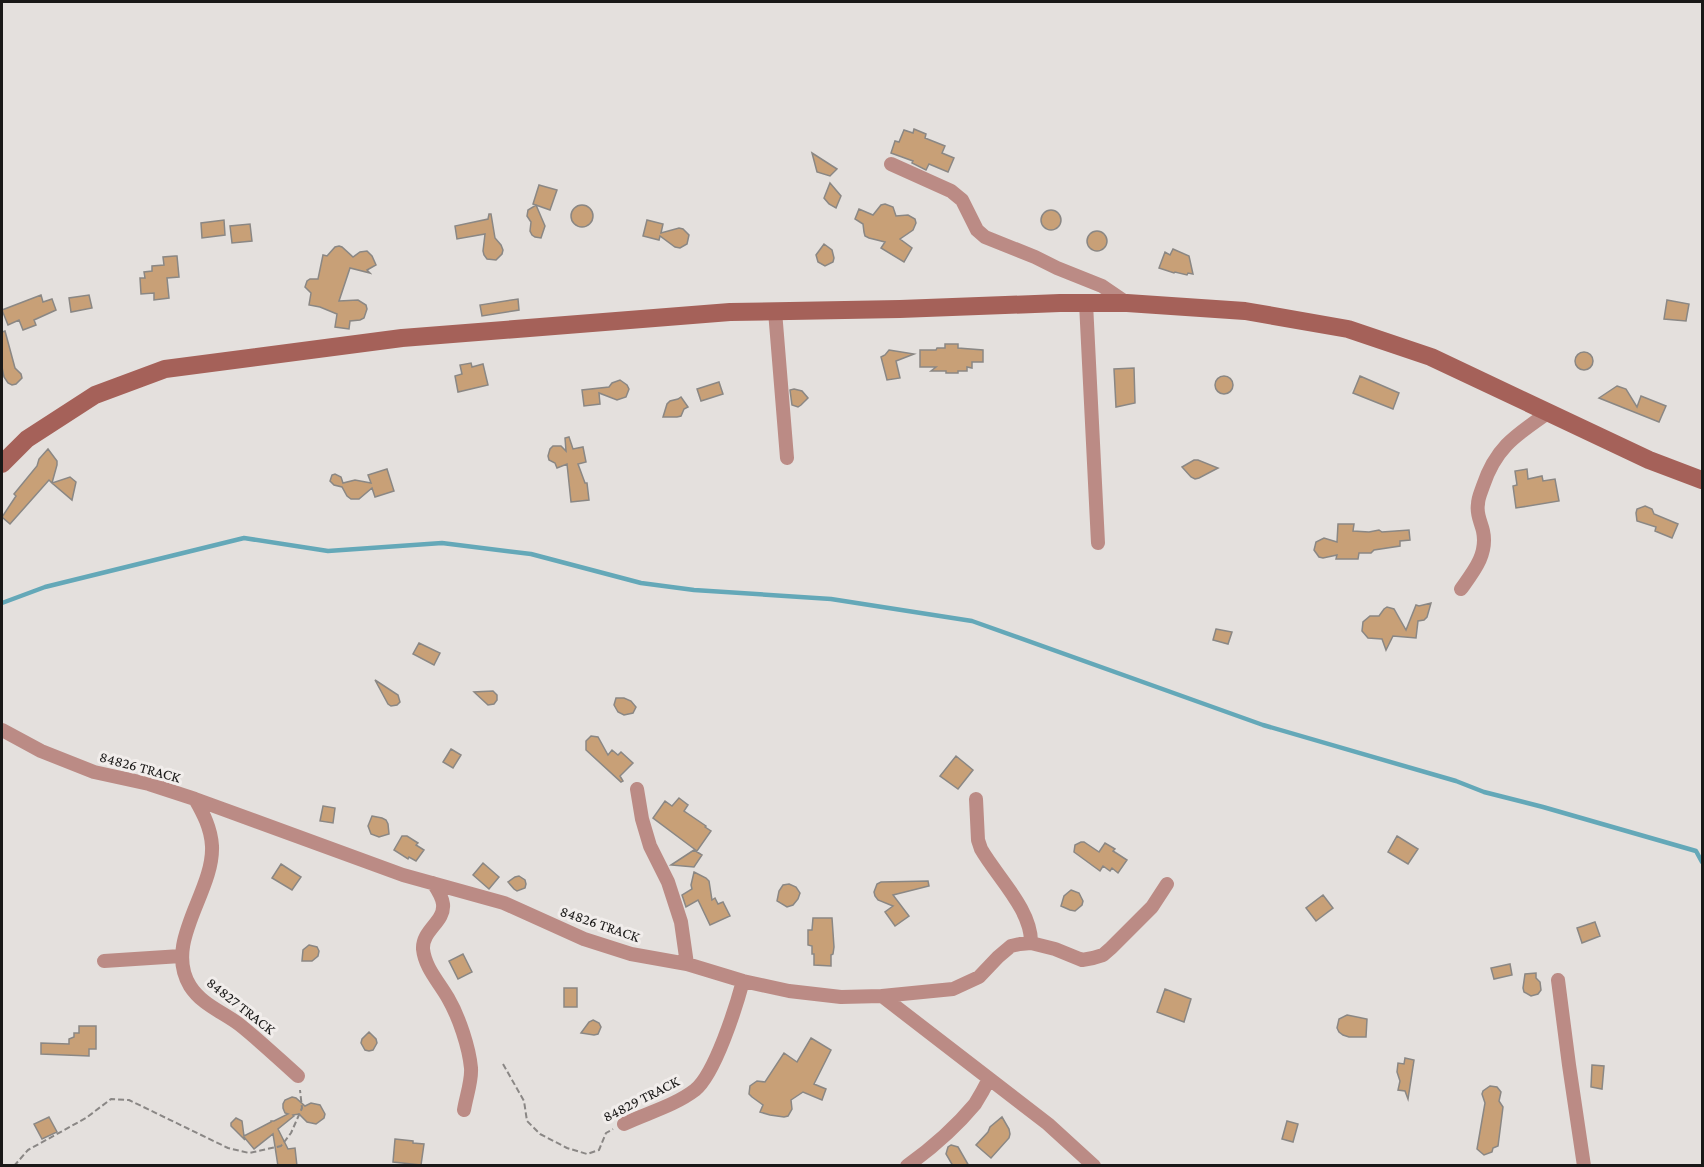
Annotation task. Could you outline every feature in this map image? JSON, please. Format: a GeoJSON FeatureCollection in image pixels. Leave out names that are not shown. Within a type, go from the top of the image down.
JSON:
{"type":"FeatureCollection","features":[{"type":"Feature","properties":{"kind":"street"},"geometry":{"type":"LineString","coordinates":[[891,164],[951,191],[962,200],[977,230],[985,237],[1102,286],[1127,303]]}},
{"type":"Feature","properties":{"kind":"street"},"geometry":{"type":"LineString","coordinates":[[1086,303],[1098,543]]}},
{"type":"Feature","properties":{"kind":"street"},"geometry":{"type":"LineString","coordinates":[[2,464],[27,439],[95,395],[165,369],[402,338],[730,312],[1127,303],[1245,311],[1348,329],[1431,357],[1649,460],[1702,480]]}},
{"type":"Feature","properties":{"kind":"street"},"geometry":{"type":"LineString","coordinates":[[775,311],[787,458]]}},
{"type":"Feature","properties":{"kind":"street"},"geometry":{"type":"LineString","coordinates":[[1461,589],[1478,565],[1485,543],[1478,502],[1490,470],[1498,454],[1511,440],[1549,412]]}},
{"type":"Feature","properties":{"kind":"street","name":"84826 TRACK"},"geometry":{"type":"LineString","coordinates":[[2,730],[41,751],[94,772],[149,784],[403,875],[504,903],[584,939],[631,954],[687,964],[743,981],[789,991],[841,997],[882,996],[953,989],[979,977],[1011,946],[1031,943]]}},
{"type":"Feature","properties":{"kind":"street"},"geometry":{"type":"LineString","coordinates":[[637,789],[650,846],[668,882],[681,922],[687,964]]}},
{"type":"Feature","properties":{"kind":"street","name":"84827 TRACK"},"geometry":{"type":"LineString","coordinates":[[195,799],[205,818],[212,846],[209,870],[183,940],[181,956],[185,974],[197,996],[236,1022],[298,1076]]}},
{"type":"Feature","properties":{"kind":"street"},"geometry":{"type":"LineString","coordinates":[[976,799],[978,840],[981,849],[1024,915],[1030,929],[1031,943],[1055,949],[1082,960],[1103,955],[1152,907],[1167,884]]}},
{"type":"Feature","properties":{"kind":"street"},"geometry":{"type":"LineString","coordinates":[[433,883],[441,896],[443,911],[427,934],[423,948],[431,972],[449,999],[463,1035],[471,1070],[464,1110]]}},
{"type":"Feature","properties":{"kind":"street"},"geometry":{"type":"LineString","coordinates":[[104,961],[181,956]]}},
{"type":"Feature","properties":{"kind":"street"},"geometry":{"type":"LineString","coordinates":[[1558,980],[1584,1166]]}},
{"type":"Feature","properties":{"kind":"street","name":"84829 TRACK"},"geometry":{"type":"LineString","coordinates":[[624,1124],[675,1102],[696,1090],[706,1078],[737,1003],[743,981]]}},
{"type":"Feature","properties":{"kind":"street"},"geometry":{"type":"LineString","coordinates":[[882,996],[1048,1124],[1094,1166]]}},
{"type":"Feature","properties":{"kind":"street"},"geometry":{"type":"LineString","coordinates":[[907,1166],[931,1148],[956,1124],[976,1102],[989,1079]]}},
{"type":"Feature","properties":{"kind":"path","name":"84829 TRACK"},"geometry":{"type":"LineString","coordinates":[[503,1064],[524,1101],[527,1121],[540,1134],[567,1148],[587,1154],[598,1150],[606,1133],[624,1124]]}},
{"type":"Feature","properties":{"kind":"path"},"geometry":{"type":"LineString","coordinates":[[14,1166],[28,1150],[86,1118],[111,1099],[129,1100],[228,1148],[249,1153],[281,1146],[291,1133],[302,1108],[298,1076]]}},
{"type":"Feature","properties":{"kind":"building"},"geometry":{"type":"Polygon","coordinates":[[[914,129],[926,134],[925,138],[945,146],[942,153],[954,158],[948,172],[929,164],[926,170],[912,163],[913,161],[891,153],[895,141],[899,142],[904,130],[913,133],[914,129]]]}},
{"type":"Feature","properties":{"kind":"building"},"geometry":{"type":"Polygon","coordinates":[[[812,153],[837,169],[830,176],[817,172],[812,153]]]}},
{"type":"Feature","properties":{"kind":"building"},"geometry":{"type":"Polygon","coordinates":[[[830,183],[841,196],[836,208],[824,198],[830,183]]]}},
{"type":"Feature","properties":{"kind":"building"},"geometry":{"type":"Polygon","coordinates":[[[539,185],[557,190],[550,210],[533,204],[539,185]]]}},
{"type":"Feature","properties":{"kind":"building"},"geometry":{"type":"Polygon","coordinates":[[[536,205],[545,226],[541,238],[532,235],[531,222],[527,216],[528,210],[536,205]]]}},
{"type":"Feature","properties":{"kind":"building"},"geometry":{"type":"Polygon","coordinates":[[[582,205],[590,208],[593,216],[590,224],[582,227],[574,224],[571,216],[574,208],[582,205]]]}},
{"type":"Feature","properties":{"kind":"building"},"geometry":{"type":"Polygon","coordinates":[[[881,205],[893,207],[896,216],[908,215],[915,219],[913,230],[900,239],[912,248],[904,262],[881,248],[885,242],[865,236],[863,224],[855,219],[859,209],[873,215],[881,205]]]}},
{"type":"Feature","properties":{"kind":"building"},"geometry":{"type":"Polygon","coordinates":[[[1051,210],[1058,213],[1061,220],[1058,227],[1051,230],[1044,227],[1041,220],[1044,213],[1051,210]]]}},
{"type":"Feature","properties":{"kind":"building"},"geometry":{"type":"Polygon","coordinates":[[[491,214],[495,238],[503,250],[496,260],[487,259],[484,255],[485,234],[457,239],[455,226],[488,219],[491,214]]]}},
{"type":"Feature","properties":{"kind":"building"},"geometry":{"type":"Polygon","coordinates":[[[224,220],[225,235],[202,238],[201,223],[224,220]]]}},
{"type":"Feature","properties":{"kind":"building"},"geometry":{"type":"Polygon","coordinates":[[[647,220],[663,224],[661,233],[683,229],[689,235],[687,244],[680,248],[660,236],[659,240],[643,236],[647,220]]]}},
{"type":"Feature","properties":{"kind":"building"},"geometry":{"type":"Polygon","coordinates":[[[250,224],[252,241],[232,243],[230,226],[250,224]]]}},
{"type":"Feature","properties":{"kind":"building"},"geometry":{"type":"Polygon","coordinates":[[[1093,231],[1101,231],[1107,237],[1107,245],[1101,251],[1093,251],[1087,245],[1087,237],[1093,231]]]}},
{"type":"Feature","properties":{"kind":"building"},"geometry":{"type":"Polygon","coordinates":[[[824,244],[832,250],[834,258],[833,262],[825,266],[818,262],[816,255],[824,244]]]}},
{"type":"Feature","properties":{"kind":"building"},"geometry":{"type":"Polygon","coordinates":[[[339,246],[353,257],[360,252],[367,251],[376,265],[367,270],[370,273],[350,268],[339,301],[358,300],[366,305],[367,309],[364,318],[350,321],[349,329],[335,327],[337,314],[309,305],[311,293],[305,287],[310,279],[318,279],[323,255],[327,256],[339,246]]]}},
{"type":"Feature","properties":{"kind":"building"},"geometry":{"type":"Polygon","coordinates":[[[1173,249],[1189,256],[1193,274],[1174,273],[1159,268],[1165,252],[1170,255],[1173,249]]]}},
{"type":"Feature","properties":{"kind":"building"},"geometry":{"type":"Polygon","coordinates":[[[177,256],[179,277],[167,278],[169,298],[154,300],[154,293],[141,294],[140,278],[145,278],[144,272],[152,271],[152,266],[164,265],[163,257],[177,256]]]}},
{"type":"Feature","properties":{"kind":"building"},"geometry":{"type":"Polygon","coordinates":[[[41,295],[43,302],[52,299],[56,310],[34,320],[36,325],[23,330],[19,320],[8,325],[2,310],[41,295]]]}},
{"type":"Feature","properties":{"kind":"building"},"geometry":{"type":"Polygon","coordinates":[[[89,295],[92,308],[71,312],[69,298],[89,295]]]}},
{"type":"Feature","properties":{"kind":"building"},"geometry":{"type":"Polygon","coordinates":[[[518,299],[519,310],[482,316],[480,305],[518,299]]]}},
{"type":"Feature","properties":{"kind":"building"},"geometry":{"type":"Polygon","coordinates":[[[1667,300],[1689,304],[1686,321],[1664,319],[1667,300]]]}},
{"type":"Feature","properties":{"kind":"building"},"geometry":{"type":"Polygon","coordinates":[[[5,331],[15,368],[22,378],[12,385],[4,377],[2,367],[2,332],[5,331]]]}},
{"type":"Feature","properties":{"kind":"building"},"geometry":{"type":"Polygon","coordinates":[[[945,344],[958,344],[958,348],[983,350],[983,362],[972,362],[972,368],[967,367],[967,371],[958,371],[958,373],[931,371],[936,367],[920,367],[920,350],[945,348],[945,344]]]}},
{"type":"Feature","properties":{"kind":"building"},"geometry":{"type":"Polygon","coordinates":[[[889,350],[914,354],[896,361],[900,378],[887,380],[881,357],[889,350]]]}},
{"type":"Feature","properties":{"kind":"building"},"geometry":{"type":"Polygon","coordinates":[[[1584,352],[1590,355],[1593,361],[1590,367],[1584,370],[1578,367],[1575,361],[1578,355],[1584,352]]]}},
{"type":"Feature","properties":{"kind":"building"},"geometry":{"type":"Polygon","coordinates":[[[471,363],[472,367],[483,364],[488,385],[458,392],[455,376],[462,374],[460,365],[471,363]]]}},
{"type":"Feature","properties":{"kind":"building"},"geometry":{"type":"Polygon","coordinates":[[[1134,368],[1135,403],[1116,407],[1114,369],[1134,368]]]}},
{"type":"Feature","properties":{"kind":"building"},"geometry":{"type":"Polygon","coordinates":[[[1224,376],[1230,379],[1233,385],[1230,391],[1224,394],[1218,391],[1215,385],[1218,379],[1224,376]]]}},
{"type":"Feature","properties":{"kind":"building"},"geometry":{"type":"Polygon","coordinates":[[[1360,376],[1399,393],[1393,409],[1353,393],[1360,376]]]}},
{"type":"Feature","properties":{"kind":"building"},"geometry":{"type":"Polygon","coordinates":[[[620,380],[629,389],[626,397],[617,400],[599,393],[600,404],[584,406],[582,390],[609,387],[620,380]]]}},
{"type":"Feature","properties":{"kind":"building"},"geometry":{"type":"Polygon","coordinates":[[[719,382],[723,394],[701,401],[697,389],[719,382]]]}},
{"type":"Feature","properties":{"kind":"building"},"geometry":{"type":"Polygon","coordinates":[[[1617,386],[1626,389],[1637,407],[1641,396],[1666,406],[1659,422],[1599,398],[1617,386]]]}},
{"type":"Feature","properties":{"kind":"building"},"geometry":{"type":"Polygon","coordinates":[[[790,390],[802,391],[808,398],[798,407],[792,405],[790,390]]]}},
{"type":"Feature","properties":{"kind":"building"},"geometry":{"type":"Polygon","coordinates":[[[681,397],[688,407],[684,409],[681,416],[663,417],[667,404],[681,397]]]}},
{"type":"Feature","properties":{"kind":"building"},"geometry":{"type":"Polygon","coordinates":[[[569,437],[573,449],[583,447],[586,462],[578,464],[585,483],[587,483],[589,500],[571,502],[567,464],[557,468],[555,463],[549,460],[550,449],[553,446],[561,446],[566,451],[565,438],[569,437]]]}},
{"type":"Feature","properties":{"kind":"building"},"geometry":{"type":"Polygon","coordinates":[[[48,449],[57,461],[52,483],[49,480],[10,524],[2,517],[16,496],[14,494],[48,449]]]}},
{"type":"Feature","properties":{"kind":"building"},"geometry":{"type":"Polygon","coordinates":[[[1194,460],[1218,468],[1195,479],[1182,467],[1194,460]]]}},
{"type":"Feature","properties":{"kind":"building"},"geometry":{"type":"Polygon","coordinates":[[[387,469],[394,491],[375,497],[372,488],[359,499],[351,499],[342,487],[330,481],[332,475],[335,474],[341,477],[343,483],[355,480],[371,483],[368,475],[387,469]]]}},
{"type":"Feature","properties":{"kind":"building"},"geometry":{"type":"Polygon","coordinates":[[[1527,469],[1528,479],[1542,476],[1543,481],[1555,479],[1559,501],[1516,508],[1513,486],[1517,485],[1515,471],[1527,469]]]}},
{"type":"Feature","properties":{"kind":"building"},"geometry":{"type":"Polygon","coordinates":[[[70,477],[76,482],[72,500],[52,483],[70,477]]]}},
{"type":"Feature","properties":{"kind":"building"},"geometry":{"type":"Polygon","coordinates":[[[1645,506],[1652,509],[1654,514],[1678,524],[1672,538],[1655,531],[1656,527],[1637,521],[1637,509],[1645,506]]]}},
{"type":"Feature","properties":{"kind":"building"},"geometry":{"type":"Polygon","coordinates":[[[1338,524],[1354,524],[1353,531],[1409,530],[1410,540],[1400,541],[1400,546],[1374,550],[1371,553],[1359,553],[1358,559],[1336,559],[1337,555],[1319,557],[1314,550],[1316,542],[1324,538],[1337,542],[1338,524]]]}},
{"type":"Feature","properties":{"kind":"building"},"geometry":{"type":"Polygon","coordinates":[[[1431,603],[1427,617],[1418,621],[1416,638],[1393,636],[1386,650],[1382,639],[1368,638],[1362,631],[1363,622],[1370,616],[1379,616],[1387,607],[1394,609],[1406,630],[1416,605],[1431,603]]]}},
{"type":"Feature","properties":{"kind":"building"},"geometry":{"type":"Polygon","coordinates":[[[1216,629],[1232,632],[1228,644],[1213,640],[1216,629]]]}},
{"type":"Feature","properties":{"kind":"building"},"geometry":{"type":"Polygon","coordinates":[[[419,643],[440,653],[434,665],[413,654],[419,643]]]}},
{"type":"Feature","properties":{"kind":"building"},"geometry":{"type":"Polygon","coordinates":[[[375,680],[398,695],[400,702],[397,705],[388,704],[375,680]]]}},
{"type":"Feature","properties":{"kind":"building"},"geometry":{"type":"Polygon","coordinates":[[[493,691],[497,695],[497,700],[494,704],[488,705],[474,692],[493,691]]]}},
{"type":"Feature","properties":{"kind":"building"},"geometry":{"type":"Polygon","coordinates":[[[616,698],[631,701],[636,707],[633,713],[624,715],[618,712],[614,705],[616,698]]]}},
{"type":"Feature","properties":{"kind":"building"},"geometry":{"type":"Polygon","coordinates":[[[591,736],[598,737],[608,755],[612,750],[618,755],[621,752],[633,763],[620,776],[623,781],[621,782],[586,750],[586,741],[591,736]]]}},
{"type":"Feature","properties":{"kind":"building"},"geometry":{"type":"Polygon","coordinates":[[[451,749],[461,755],[453,768],[443,762],[451,749]]]}},
{"type":"Feature","properties":{"kind":"building"},"geometry":{"type":"Polygon","coordinates":[[[956,756],[973,770],[958,789],[940,776],[956,756]]]}},
{"type":"Feature","properties":{"kind":"building"},"geometry":{"type":"Polygon","coordinates":[[[679,798],[688,805],[684,811],[711,831],[697,851],[653,818],[665,801],[672,806],[679,798]]]}},
{"type":"Feature","properties":{"kind":"building"},"geometry":{"type":"Polygon","coordinates":[[[323,806],[335,808],[333,823],[320,821],[323,806]]]}},
{"type":"Feature","properties":{"kind":"building"},"geometry":{"type":"Polygon","coordinates":[[[372,816],[386,820],[389,834],[379,837],[371,834],[368,826],[372,816]]]}},
{"type":"Feature","properties":{"kind":"building"},"geometry":{"type":"Polygon","coordinates":[[[402,836],[407,836],[418,843],[416,845],[424,850],[416,861],[394,850],[402,836]]]}},
{"type":"Feature","properties":{"kind":"building"},"geometry":{"type":"Polygon","coordinates":[[[1397,836],[1418,849],[1408,864],[1388,852],[1397,836]]]}},
{"type":"Feature","properties":{"kind":"building"},"geometry":{"type":"Polygon","coordinates":[[[1081,842],[1099,852],[1105,843],[1127,860],[1118,873],[1112,868],[1110,871],[1103,866],[1100,871],[1074,852],[1075,845],[1081,842]]]}},
{"type":"Feature","properties":{"kind":"building"},"geometry":{"type":"Polygon","coordinates":[[[694,850],[702,855],[694,867],[671,865],[694,850]]]}},
{"type":"Feature","properties":{"kind":"building"},"geometry":{"type":"Polygon","coordinates":[[[483,863],[499,877],[489,889],[473,875],[483,863]]]}},
{"type":"Feature","properties":{"kind":"building"},"geometry":{"type":"Polygon","coordinates":[[[281,864],[301,877],[292,890],[272,878],[281,864]]]}},
{"type":"Feature","properties":{"kind":"building"},"geometry":{"type":"Polygon","coordinates":[[[694,872],[709,881],[712,900],[715,898],[718,904],[723,902],[730,916],[710,925],[698,900],[686,907],[682,895],[692,889],[694,872]]]}},
{"type":"Feature","properties":{"kind":"building"},"geometry":{"type":"Polygon","coordinates":[[[519,876],[525,880],[526,884],[525,888],[517,891],[508,882],[519,876]]]}},
{"type":"Feature","properties":{"kind":"building"},"geometry":{"type":"Polygon","coordinates":[[[928,881],[929,886],[893,895],[909,916],[895,926],[885,912],[893,906],[878,900],[875,896],[877,884],[928,881]]]}},
{"type":"Feature","properties":{"kind":"building"},"geometry":{"type":"Polygon","coordinates":[[[789,884],[796,887],[800,893],[793,905],[787,907],[777,901],[783,885],[789,884]]]}},
{"type":"Feature","properties":{"kind":"building"},"geometry":{"type":"Polygon","coordinates":[[[1071,890],[1079,893],[1083,901],[1075,911],[1061,906],[1064,896],[1071,890]]]}},
{"type":"Feature","properties":{"kind":"building"},"geometry":{"type":"Polygon","coordinates":[[[1323,895],[1333,908],[1316,921],[1306,908],[1323,895]]]}},
{"type":"Feature","properties":{"kind":"building"},"geometry":{"type":"Polygon","coordinates":[[[813,918],[832,918],[834,947],[831,966],[814,965],[812,946],[808,945],[808,930],[812,930],[813,918]]]}},
{"type":"Feature","properties":{"kind":"building"},"geometry":{"type":"Polygon","coordinates":[[[1595,922],[1600,936],[1582,943],[1577,928],[1595,922]]]}},
{"type":"Feature","properties":{"kind":"building"},"geometry":{"type":"Polygon","coordinates":[[[309,945],[317,947],[318,956],[312,961],[302,961],[303,950],[309,945]]]}},
{"type":"Feature","properties":{"kind":"building"},"geometry":{"type":"Polygon","coordinates":[[[463,954],[472,972],[458,979],[449,961],[463,954]]]}},
{"type":"Feature","properties":{"kind":"building"},"geometry":{"type":"Polygon","coordinates":[[[1510,964],[1512,975],[1494,979],[1491,968],[1510,964]]]}},
{"type":"Feature","properties":{"kind":"building"},"geometry":{"type":"Polygon","coordinates":[[[1536,973],[1541,990],[1538,994],[1531,996],[1524,992],[1525,974],[1536,973]]]}},
{"type":"Feature","properties":{"kind":"building"},"geometry":{"type":"Polygon","coordinates":[[[564,988],[577,988],[577,1007],[564,1007],[564,988]]]}},
{"type":"Feature","properties":{"kind":"building"},"geometry":{"type":"Polygon","coordinates":[[[1165,989],[1191,999],[1184,1022],[1157,1012],[1165,989]]]}},
{"type":"Feature","properties":{"kind":"building"},"geometry":{"type":"Polygon","coordinates":[[[1347,1015],[1367,1019],[1366,1037],[1349,1037],[1339,1032],[1337,1028],[1339,1019],[1347,1015]]]}},
{"type":"Feature","properties":{"kind":"building"},"geometry":{"type":"Polygon","coordinates":[[[593,1020],[601,1027],[598,1034],[581,1033],[589,1022],[593,1020]]]}},
{"type":"Feature","properties":{"kind":"building"},"geometry":{"type":"Polygon","coordinates":[[[79,1026],[96,1026],[96,1049],[89,1049],[89,1056],[41,1054],[41,1043],[69,1044],[69,1039],[74,1037],[74,1033],[79,1033],[79,1026]]]}},
{"type":"Feature","properties":{"kind":"building"},"geometry":{"type":"Polygon","coordinates":[[[369,1032],[377,1043],[373,1050],[369,1051],[365,1050],[361,1043],[369,1032]]]}},
{"type":"Feature","properties":{"kind":"building"},"geometry":{"type":"Polygon","coordinates":[[[811,1038],[831,1050],[814,1084],[826,1089],[822,1100],[803,1092],[791,1100],[792,1109],[788,1116],[760,1112],[763,1105],[749,1094],[750,1086],[757,1081],[765,1082],[784,1053],[797,1062],[811,1038]]]}},
{"type":"Feature","properties":{"kind":"building"},"geometry":{"type":"Polygon","coordinates":[[[1405,1058],[1414,1060],[1408,1099],[1405,1091],[1398,1090],[1400,1081],[1397,1072],[1398,1063],[1404,1064],[1405,1058]]]}},
{"type":"Feature","properties":{"kind":"building"},"geometry":{"type":"Polygon","coordinates":[[[1592,1065],[1604,1066],[1602,1089],[1591,1087],[1592,1065]]]}},
{"type":"Feature","properties":{"kind":"building"},"geometry":{"type":"Polygon","coordinates":[[[1490,1086],[1497,1087],[1501,1092],[1499,1101],[1503,1107],[1498,1146],[1493,1148],[1492,1152],[1484,1155],[1477,1149],[1485,1103],[1482,1094],[1490,1086]]]}},
{"type":"Feature","properties":{"kind":"building"},"geometry":{"type":"Polygon","coordinates":[[[292,1097],[305,1106],[311,1103],[320,1105],[325,1114],[324,1118],[316,1124],[307,1122],[299,1114],[293,1115],[278,1129],[288,1149],[295,1148],[297,1166],[278,1166],[273,1134],[254,1149],[231,1126],[231,1123],[236,1118],[242,1121],[244,1136],[288,1114],[285,1113],[283,1104],[285,1100],[292,1097]]]}},
{"type":"Feature","properties":{"kind":"building"},"geometry":{"type":"Polygon","coordinates":[[[49,1117],[57,1132],[42,1139],[34,1124],[49,1117]]]}},
{"type":"Feature","properties":{"kind":"building"},"geometry":{"type":"Polygon","coordinates":[[[1002,1117],[1009,1129],[1009,1138],[991,1158],[976,1145],[990,1127],[1002,1117]]]}},
{"type":"Feature","properties":{"kind":"building"},"geometry":{"type":"Polygon","coordinates":[[[1287,1121],[1298,1124],[1293,1142],[1282,1139],[1287,1121]]]}},
{"type":"Feature","properties":{"kind":"building"},"geometry":{"type":"Polygon","coordinates":[[[395,1139],[424,1144],[421,1165],[393,1162],[395,1139]]]}},
{"type":"Feature","properties":{"kind":"building"},"geometry":{"type":"Polygon","coordinates":[[[951,1145],[958,1147],[969,1166],[953,1166],[946,1154],[951,1145]]]}},
{"type":"Feature","properties":{"kind":"waterway"},"geometry":{"type":"LineString","coordinates":[[2,603],[45,587],[244,538],[328,551],[442,543],[531,554],[641,583],[694,590],[831,599],[972,621],[1263,725],[1456,781],[1484,792],[1696,851],[1702,862]]}}]}
